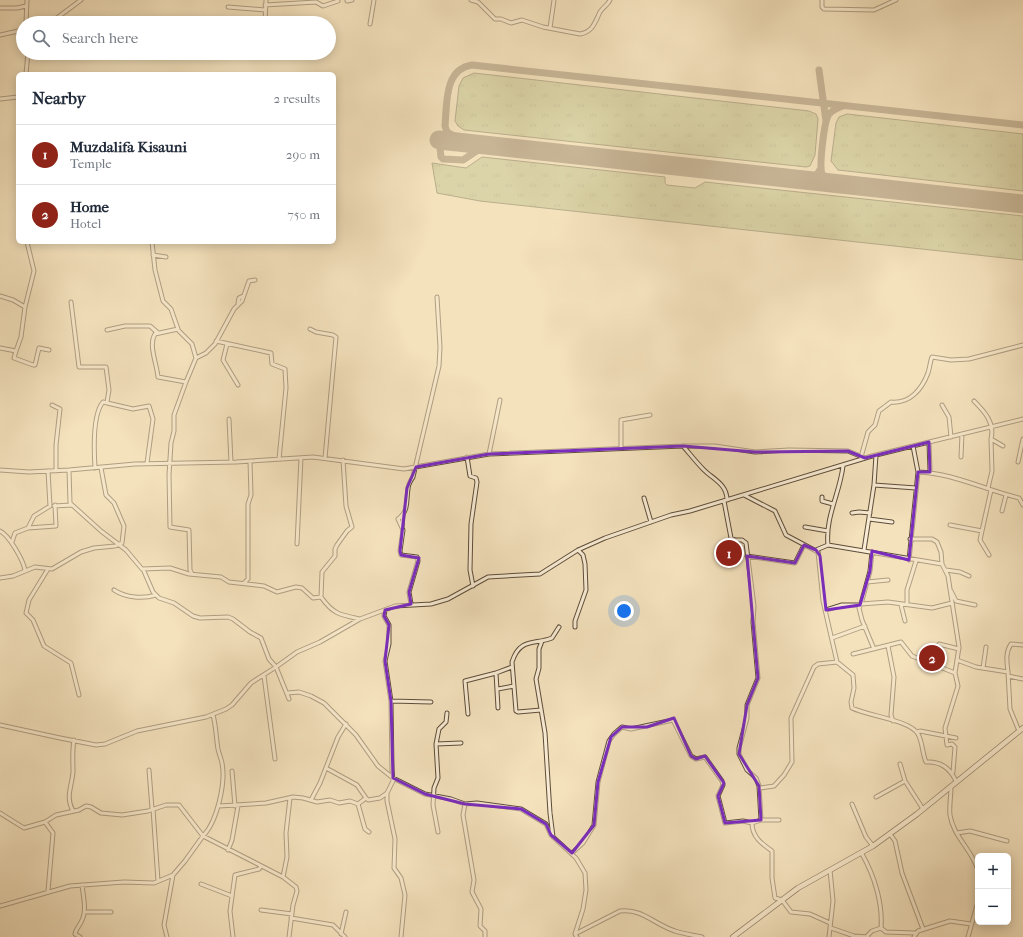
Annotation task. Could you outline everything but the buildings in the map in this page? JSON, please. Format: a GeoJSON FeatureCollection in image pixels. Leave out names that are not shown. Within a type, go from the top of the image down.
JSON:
{"type":"FeatureCollection","features":[{"type":"Feature","properties":{"kind":"main road"},"geometry":{"type":"LineString","coordinates":[[733,937],[798,888],[862,854],[890,834],[1021,729]]}},
{"type":"Feature","properties":{"kind":"street"},"geometry":{"type":"LineString","coordinates":[[26,16],[27,0]]}},
{"type":"Feature","properties":{"kind":"street"},"geometry":{"type":"LineString","coordinates":[[59,16],[81,0]]}},
{"type":"Feature","properties":{"kind":"street"},"geometry":{"type":"LineString","coordinates":[[265,16],[266,0]]}},
{"type":"Feature","properties":{"kind":"street"},"geometry":{"type":"LineString","coordinates":[[347,1],[352,0]]}},
{"type":"Feature","properties":{"kind":"street"},"geometry":{"type":"LineString","coordinates":[[370,24],[374,0]]}},
{"type":"Feature","properties":{"kind":"street"},"geometry":{"type":"LineString","coordinates":[[471,0],[478,2],[495,19],[501,19],[508,23],[522,20],[570,33],[586,33],[592,28],[600,11],[610,0]]}},
{"type":"Feature","properties":{"kind":"street"},"geometry":{"type":"LineString","coordinates":[[550,28],[554,0]]}},
{"type":"Feature","properties":{"kind":"street"},"geometry":{"type":"LineString","coordinates":[[822,0],[822,7],[824,9],[865,11],[882,8],[896,0]]}},
{"type":"Feature","properties":{"kind":"street"},"geometry":{"type":"LineString","coordinates":[[265,5],[316,2],[323,6],[338,1]]}},
{"type":"Feature","properties":{"kind":"street"},"geometry":{"type":"LineString","coordinates":[[0,8],[17,8],[26,6]]}},
{"type":"Feature","properties":{"kind":"street"},"geometry":{"type":"LineString","coordinates":[[228,7],[265,10]]}},
{"type":"Feature","properties":{"kind":"street"},"geometry":{"type":"LineString","coordinates":[[0,35],[16,32]]}},
{"type":"Feature","properties":{"kind":"street"},"geometry":{"type":"LineString","coordinates":[[26,72],[27,60]]}},
{"type":"Feature","properties":{"kind":"street"},"geometry":{"type":"LineString","coordinates":[[0,99],[16,96]]}},
{"type":"Feature","properties":{"kind":"street"},"geometry":{"type":"LineString","coordinates":[[27,244],[34,271],[25,307],[21,337],[14,358],[35,365],[39,348],[49,350]]}},
{"type":"Feature","properties":{"kind":"street"},"geometry":{"type":"LineString","coordinates":[[152,244],[155,270],[163,301],[170,309],[178,330],[192,344],[196,358],[174,415],[170,463],[170,527],[190,530],[190,570],[192,574]]}},
{"type":"Feature","properties":{"kind":"street"},"geometry":{"type":"LineString","coordinates":[[153,255],[166,257]]}},
{"type":"Feature","properties":{"kind":"street"},"geometry":{"type":"LineString","coordinates":[[196,358],[206,353],[216,341],[238,303],[239,298],[243,296],[249,281],[255,280]]}},
{"type":"Feature","properties":{"kind":"street"},"geometry":{"type":"LineString","coordinates":[[0,296],[13,300],[25,307]]}},
{"type":"Feature","properties":{"kind":"street"},"geometry":{"type":"LineString","coordinates":[[411,604],[409,592],[418,561],[417,557],[401,555],[400,551],[403,530],[398,519],[403,515],[408,497],[407,488],[416,467],[439,366],[440,348],[437,297]]}},
{"type":"Feature","properties":{"kind":"street"},"geometry":{"type":"LineString","coordinates":[[71,302],[79,367],[106,367],[109,390],[107,402]]}},
{"type":"Feature","properties":{"kind":"street"},"geometry":{"type":"LineString","coordinates":[[107,330],[125,326],[150,326],[158,333]]}},
{"type":"Feature","properties":{"kind":"street"},"geometry":{"type":"LineString","coordinates":[[310,329],[316,332],[333,335],[336,338],[325,458]]}},
{"type":"Feature","properties":{"kind":"street"},"geometry":{"type":"LineString","coordinates":[[178,330],[155,334],[153,340],[158,377],[186,382]]}},
{"type":"Feature","properties":{"kind":"street"},"geometry":{"type":"LineString","coordinates":[[216,341],[271,352],[272,364],[285,370],[286,388],[279,459]]}},
{"type":"Feature","properties":{"kind":"street"},"geometry":{"type":"LineString","coordinates":[[227,344],[223,360],[238,385]]}},
{"type":"Feature","properties":{"kind":"street"},"geometry":{"type":"LineString","coordinates":[[863,458],[868,432],[875,425],[878,411],[891,402],[901,403],[906,401],[918,391],[928,373],[932,357],[951,360],[968,359],[1023,345]]}},
{"type":"Feature","properties":{"kind":"street"},"geometry":{"type":"LineString","coordinates":[[0,348],[16,351]]}},
{"type":"Feature","properties":{"kind":"street"},"geometry":{"type":"LineString","coordinates":[[489,454],[500,400]]}},
{"type":"Feature","properties":{"kind":"street"},"geometry":{"type":"LineString","coordinates":[[974,401],[988,417],[992,426],[992,471],[980,540],[989,556]]}},
{"type":"Feature","properties":{"kind":"street"},"geometry":{"type":"LineString","coordinates":[[95,468],[94,429],[100,407],[103,402],[133,408],[149,406],[153,420],[147,463]]}},
{"type":"Feature","properties":{"kind":"street"},"geometry":{"type":"LineString","coordinates":[[52,405],[60,409],[56,444],[56,471]]}},
{"type":"Feature","properties":{"kind":"street"},"geometry":{"type":"LineString","coordinates":[[942,405],[950,417],[951,437]]}},
{"type":"Feature","properties":{"kind":"street"},"geometry":{"type":"LineString","coordinates":[[621,447],[621,420],[650,415]]}},
{"type":"Feature","properties":{"kind":"street"},"geometry":{"type":"LineString","coordinates":[[229,419],[230,462]]}},
{"type":"Feature","properties":{"kind":"street"},"geometry":{"type":"LineString","coordinates":[[0,725],[96,745],[105,744],[138,731],[213,715],[232,705],[251,683],[264,676],[297,652],[320,642],[360,619],[395,606],[431,604],[448,599],[488,577],[540,574],[578,550],[605,538],[651,522],[843,466],[863,458],[992,426],[1023,420]]}},
{"type":"Feature","properties":{"kind":"street"},"geometry":{"type":"LineString","coordinates":[[961,457],[962,434]]}},
{"type":"Feature","properties":{"kind":"street"},"geometry":{"type":"LineString","coordinates":[[991,439],[1003,446]]}},
{"type":"Feature","properties":{"kind":"street"},"geometry":{"type":"LineString","coordinates":[[1018,462],[1023,439]]}},
{"type":"Feature","properties":{"kind":"street"},"geometry":{"type":"LineString","coordinates":[[929,442],[930,472]]}},
{"type":"Feature","properties":{"kind":"street"},"geometry":{"type":"LineString","coordinates":[[0,470],[29,472],[56,471],[147,463],[230,462],[301,458],[325,458],[404,469],[489,454],[514,454],[621,447],[683,446],[715,446],[755,452],[789,450],[848,451],[863,458]]}},
{"type":"Feature","properties":{"kind":"street"},"geometry":{"type":"LineString","coordinates":[[683,446],[704,471],[719,482],[726,493],[725,501],[731,538],[745,541],[754,606],[753,629],[758,678],[747,704],[747,718],[739,748],[739,754],[741,761],[747,770],[756,778],[760,788],[761,820]]}},
{"type":"Feature","properties":{"kind":"street"},"geometry":{"type":"LineString","coordinates":[[909,560],[918,472],[913,446]]}},
{"type":"Feature","properties":{"kind":"street"},"geometry":{"type":"LineString","coordinates":[[864,550],[874,485],[876,455]]}},
{"type":"Feature","properties":{"kind":"street"},"geometry":{"type":"LineString","coordinates":[[466,457],[470,476],[476,478],[470,570],[473,586]]}},
{"type":"Feature","properties":{"kind":"street"},"geometry":{"type":"LineString","coordinates":[[298,544],[301,458]]}},
{"type":"Feature","properties":{"kind":"street"},"geometry":{"type":"LineString","coordinates":[[343,460],[346,506],[352,527],[337,545],[335,549],[335,556],[322,572],[321,597],[330,609],[335,612],[345,617],[360,619]]}},
{"type":"Feature","properties":{"kind":"street"},"geometry":{"type":"LineString","coordinates":[[244,583],[248,579],[248,504],[251,495],[250,461]]}},
{"type":"Feature","properties":{"kind":"street"},"geometry":{"type":"LineString","coordinates":[[828,545],[828,531],[841,481],[843,466]]}},
{"type":"Feature","properties":{"kind":"street"},"geometry":{"type":"LineString","coordinates":[[0,578],[13,576],[34,567],[48,569],[58,567],[68,559],[89,550],[119,545],[123,539],[124,526],[114,503],[106,495],[101,468]]}},
{"type":"Feature","properties":{"kind":"street"},"geometry":{"type":"LineString","coordinates":[[69,470],[69,501],[100,531],[126,550],[143,569],[156,595],[174,604],[190,616],[200,618],[215,616],[233,618],[250,632],[261,638],[288,693],[289,699]]}},
{"type":"Feature","properties":{"kind":"street"},"geometry":{"type":"LineString","coordinates":[[48,471],[50,506]]}},
{"type":"Feature","properties":{"kind":"street"},"geometry":{"type":"LineString","coordinates":[[918,472],[950,475],[962,481],[1020,498],[1023,505]]}},
{"type":"Feature","properties":{"kind":"street"},"geometry":{"type":"LineString","coordinates":[[874,485],[916,488]]}},
{"type":"Feature","properties":{"kind":"street"},"geometry":{"type":"LineString","coordinates":[[744,495],[776,511],[786,535],[816,550],[820,556],[820,576],[838,662],[853,675],[854,688],[851,702],[852,708],[861,713],[910,726],[917,732],[926,762],[939,763],[952,772]]}},
{"type":"Feature","properties":{"kind":"street"},"geometry":{"type":"LineString","coordinates":[[1002,511],[1006,495]]}},
{"type":"Feature","properties":{"kind":"street"},"geometry":{"type":"LineString","coordinates":[[822,497],[822,500],[834,504]]}},
{"type":"Feature","properties":{"kind":"street"},"geometry":{"type":"LineString","coordinates":[[644,498],[651,522]]}},
{"type":"Feature","properties":{"kind":"street"},"geometry":{"type":"LineString","coordinates":[[12,542],[17,531],[28,528],[56,526],[55,505]]}},
{"type":"Feature","properties":{"kind":"street"},"geometry":{"type":"LineString","coordinates":[[28,528],[34,516],[50,506],[72,505]]}},
{"type":"Feature","properties":{"kind":"street"},"geometry":{"type":"LineString","coordinates":[[852,513],[870,513]]}},
{"type":"Feature","properties":{"kind":"street"},"geometry":{"type":"LineString","coordinates":[[869,519],[892,522]]}},
{"type":"Feature","properties":{"kind":"street"},"geometry":{"type":"LineString","coordinates":[[950,525],[982,531]]}},
{"type":"Feature","properties":{"kind":"street"},"geometry":{"type":"LineString","coordinates":[[805,528],[828,531]]}},
{"type":"Feature","properties":{"kind":"street"},"geometry":{"type":"LineString","coordinates":[[0,531],[6,534],[12,542],[14,548],[22,558],[25,570]]}},
{"type":"Feature","properties":{"kind":"street"},"geometry":{"type":"LineString","coordinates":[[910,539],[935,540],[941,552],[942,564],[946,570],[950,590],[959,649],[955,673],[958,686],[947,716],[945,736],[947,745],[952,744],[955,747],[952,772],[956,781]]}},
{"type":"Feature","properties":{"kind":"street"},"geometry":{"type":"LineString","coordinates":[[747,556],[795,563],[804,545]]}},
{"type":"Feature","properties":{"kind":"street"},"geometry":{"type":"LineString","coordinates":[[816,550],[828,545],[849,550],[864,550],[909,560],[942,564]]}},
{"type":"Feature","properties":{"kind":"street"},"geometry":{"type":"LineString","coordinates":[[575,627],[575,621],[586,590],[585,564],[583,556],[578,550]]}},
{"type":"Feature","properties":{"kind":"street"},"geometry":{"type":"LineString","coordinates":[[872,552],[870,571],[860,613],[874,649]]}},
{"type":"Feature","properties":{"kind":"street"},"geometry":{"type":"LineString","coordinates":[[907,604],[907,590],[916,561]]}},
{"type":"Feature","properties":{"kind":"street"},"geometry":{"type":"LineString","coordinates":[[143,569],[164,567],[192,574],[215,575],[229,582],[264,586],[277,592],[296,587],[302,588],[313,598],[321,597]]}},
{"type":"Feature","properties":{"kind":"street"},"geometry":{"type":"LineString","coordinates":[[48,569],[29,600],[26,613],[33,620],[44,646],[71,663],[78,695]]}},
{"type":"Feature","properties":{"kind":"street"},"geometry":{"type":"LineString","coordinates":[[946,570],[960,572],[969,576]]}},
{"type":"Feature","properties":{"kind":"street"},"geometry":{"type":"LineString","coordinates":[[867,582],[888,580]]}},
{"type":"Feature","properties":{"kind":"street"},"geometry":{"type":"LineString","coordinates":[[114,590],[120,594],[140,598],[148,598],[156,595]]}},
{"type":"Feature","properties":{"kind":"street"},"geometry":{"type":"LineString","coordinates":[[950,590],[956,601],[975,606]]}},
{"type":"Feature","properties":{"kind":"street"},"geometry":{"type":"LineString","coordinates":[[826,610],[842,605],[861,605],[888,602],[901,605],[907,604],[932,608],[952,603]]}},
{"type":"Feature","properties":{"kind":"street"},"geometry":{"type":"LineString","coordinates":[[901,605],[905,620]]}},
{"type":"Feature","properties":{"kind":"street"},"geometry":{"type":"LineString","coordinates":[[385,610],[384,616],[389,625],[389,644],[385,662],[391,701],[393,778],[387,800],[395,839],[394,868],[402,878],[405,901],[401,937]]}},
{"type":"Feature","properties":{"kind":"street"},"geometry":{"type":"LineString","coordinates":[[832,638],[864,626]]}},
{"type":"Feature","properties":{"kind":"street"},"geometry":{"type":"LineString","coordinates":[[540,710],[516,711],[512,667],[514,654],[533,641],[542,641],[552,638],[559,627]]}},
{"type":"Feature","properties":{"kind":"street"},"geometry":{"type":"LineString","coordinates":[[542,641],[539,649],[539,668],[536,679],[545,733],[553,837]]}},
{"type":"Feature","properties":{"kind":"street"},"geometry":{"type":"LineString","coordinates":[[853,654],[901,642],[912,656],[955,673]]}},
{"type":"Feature","properties":{"kind":"street"},"geometry":{"type":"LineString","coordinates":[[1021,729],[1010,709],[1007,658],[1011,644],[1016,643],[1023,645]]}},
{"type":"Feature","properties":{"kind":"street"},"geometry":{"type":"LineString","coordinates":[[939,644],[959,649]]}},
{"type":"Feature","properties":{"kind":"street"},"geometry":{"type":"LineString","coordinates":[[888,646],[894,677],[891,715],[893,721]]}},
{"type":"Feature","properties":{"kind":"street"},"geometry":{"type":"LineString","coordinates":[[983,668],[986,647]]}},
{"type":"Feature","properties":{"kind":"street"},"geometry":{"type":"LineString","coordinates":[[957,660],[1023,679]]}},
{"type":"Feature","properties":{"kind":"street"},"geometry":{"type":"LineString","coordinates":[[760,788],[774,786],[784,775],[792,762],[791,718],[814,667],[818,664],[838,662]]}},
{"type":"Feature","properties":{"kind":"street"},"geometry":{"type":"LineString","coordinates":[[468,714],[465,681],[512,667]]}},
{"type":"Feature","properties":{"kind":"street"},"geometry":{"type":"LineString","coordinates":[[496,673],[498,708]]}},
{"type":"Feature","properties":{"kind":"street"},"geometry":{"type":"LineString","coordinates":[[264,676],[275,759]]}},
{"type":"Feature","properties":{"kind":"street"},"geometry":{"type":"LineString","coordinates":[[498,689],[514,686]]}},
{"type":"Feature","properties":{"kind":"street"},"geometry":{"type":"LineString","coordinates":[[288,693],[299,692],[324,703],[361,740],[378,766],[393,778],[414,789],[465,804],[477,803],[521,809],[546,824],[553,837],[572,853],[581,864],[585,873],[586,890],[583,910],[576,935]]}},
{"type":"Feature","properties":{"kind":"street"},"geometry":{"type":"LineString","coordinates":[[391,701],[431,702]]}},
{"type":"Feature","properties":{"kind":"street"},"geometry":{"type":"LineString","coordinates":[[438,832],[434,813],[433,795],[438,778],[436,744],[439,729],[446,722],[447,713]]}},
{"type":"Feature","properties":{"kind":"street"},"geometry":{"type":"LineString","coordinates":[[0,906],[48,891],[82,884],[124,882],[154,883],[173,875],[208,831],[218,806],[222,784],[222,763],[218,750],[213,715]]}},
{"type":"Feature","properties":{"kind":"street"},"geometry":{"type":"LineString","coordinates":[[572,853],[583,843],[594,825],[598,782],[609,741],[622,727],[631,729],[673,720],[691,756],[696,758],[706,757],[722,781],[723,786],[718,796],[725,823],[743,821],[752,823],[761,820],[779,820]]}},
{"type":"Feature","properties":{"kind":"street"},"geometry":{"type":"LineString","coordinates":[[311,800],[317,791],[338,737],[346,724]]}},
{"type":"Feature","properties":{"kind":"street"},"geometry":{"type":"LineString","coordinates":[[917,732],[920,731],[956,738]]}},
{"type":"Feature","properties":{"kind":"street"},"geometry":{"type":"LineString","coordinates":[[73,811],[69,804],[69,792],[72,774],[74,740]]}},
{"type":"Feature","properties":{"kind":"street"},"geometry":{"type":"LineString","coordinates":[[436,744],[461,742]]}},
{"type":"Feature","properties":{"kind":"street"},"geometry":{"type":"LineString","coordinates":[[900,764],[905,780],[923,809]]}},
{"type":"Feature","properties":{"kind":"street"},"geometry":{"type":"LineString","coordinates":[[326,768],[357,786],[368,800],[380,798],[388,793]]}},
{"type":"Feature","properties":{"kind":"street"},"geometry":{"type":"LineString","coordinates":[[149,770],[158,881]]}},
{"type":"Feature","properties":{"kind":"street"},"geometry":{"type":"LineString","coordinates":[[228,850],[232,840],[237,806],[232,771]]}},
{"type":"Feature","properties":{"kind":"street"},"geometry":{"type":"LineString","coordinates":[[876,797],[905,780]]}},
{"type":"Feature","properties":{"kind":"street"},"geometry":{"type":"LineString","coordinates":[[951,786],[950,816],[957,833],[967,847],[975,864]]}},
{"type":"Feature","properties":{"kind":"street"},"geometry":{"type":"LineString","coordinates":[[218,806],[266,803],[290,798],[311,800],[316,802],[325,800],[339,803],[350,801],[358,804]]}},
{"type":"Feature","properties":{"kind":"street"},"geometry":{"type":"LineString","coordinates":[[283,877],[287,857],[286,833],[290,798]]}},
{"type":"Feature","properties":{"kind":"street"},"geometry":{"type":"LineString","coordinates":[[358,804],[366,798]]}},
{"type":"Feature","properties":{"kind":"street"},"geometry":{"type":"LineString","coordinates":[[358,804],[365,829],[369,832]]}},
{"type":"Feature","properties":{"kind":"street"},"geometry":{"type":"LineString","coordinates":[[465,804],[463,815],[474,880],[472,892],[481,909],[480,926],[485,931],[485,937]]}},
{"type":"Feature","properties":{"kind":"street"},"geometry":{"type":"LineString","coordinates":[[852,804],[866,837],[873,846]]}},
{"type":"Feature","properties":{"kind":"street"},"geometry":{"type":"LineString","coordinates":[[0,813],[22,827],[45,822],[56,815],[89,806],[101,813],[122,815],[166,805],[178,805],[203,836],[283,877],[296,887],[298,891],[295,895],[289,936],[284,937]]}},
{"type":"Feature","properties":{"kind":"street"},"geometry":{"type":"LineString","coordinates":[[45,822],[52,833],[48,891]]}},
{"type":"Feature","properties":{"kind":"street"},"geometry":{"type":"LineString","coordinates":[[752,823],[752,828],[758,840],[772,851],[772,878],[775,898],[791,912],[810,914],[830,923]]}},
{"type":"Feature","properties":{"kind":"street"},"geometry":{"type":"LineString","coordinates":[[957,833],[970,831],[1007,841]]}},
{"type":"Feature","properties":{"kind":"street"},"geometry":{"type":"LineString","coordinates":[[890,834],[895,841],[902,873],[923,929]]}},
{"type":"Feature","properties":{"kind":"street"},"geometry":{"type":"LineString","coordinates":[[862,854],[868,865],[879,899],[882,915],[881,928]]}},
{"type":"Feature","properties":{"kind":"street"},"geometry":{"type":"LineString","coordinates":[[233,937],[230,911],[235,874],[259,869],[261,866]]}},
{"type":"Feature","properties":{"kind":"street"},"geometry":{"type":"LineString","coordinates":[[829,937],[831,928],[830,923],[833,890],[830,870]]}},
{"type":"Feature","properties":{"kind":"street"},"geometry":{"type":"LineString","coordinates":[[168,937],[164,925],[173,875]]}},
{"type":"Feature","properties":{"kind":"street"},"geometry":{"type":"LineString","coordinates":[[80,937],[76,934],[76,930],[82,921],[85,912],[82,884]]}},
{"type":"Feature","properties":{"kind":"street"},"geometry":{"type":"LineString","coordinates":[[201,884],[232,896]]}},
{"type":"Feature","properties":{"kind":"street"},"geometry":{"type":"LineString","coordinates":[[261,910],[333,925],[345,937]]}},
{"type":"Feature","properties":{"kind":"street"},"geometry":{"type":"LineString","coordinates":[[576,935],[620,911],[626,910],[651,918],[661,926],[675,931],[702,937]]}},
{"type":"Feature","properties":{"kind":"street"},"geometry":{"type":"LineString","coordinates":[[85,912],[111,912]]}},
{"type":"Feature","properties":{"kind":"street"},"geometry":{"type":"LineString","coordinates":[[341,934],[346,912]]}},
{"type":"Feature","properties":{"kind":"street"},"geometry":{"type":"LineString","coordinates":[[968,937],[975,913]]}},
{"type":"Feature","properties":{"kind":"street"},"geometry":{"type":"LineString","coordinates":[[881,928],[886,932],[915,935],[923,929],[950,921],[972,924]]}},
{"type":"Feature","properties":{"kind":"street"},"geometry":{"type":"LineString","coordinates":[[831,928],[860,937],[868,936],[872,931],[881,928]]}},
{"type":"Feature","properties":{"kind":"highlighted area"},"geometry":{"type":"Polygon","coordinates":[[[929,442],[930,472],[918,472],[909,560],[872,551],[870,571],[860,605],[826,610],[820,556],[816,550],[804,545],[795,563],[747,556],[758,678],[747,705],[739,754],[759,786],[761,820],[725,823],[718,796],[724,783],[705,756],[696,759],[691,756],[674,718],[647,727],[622,727],[611,737],[598,782],[594,825],[572,853],[551,835],[546,824],[521,809],[465,804],[425,794],[393,778],[391,701],[385,661],[389,625],[384,616],[385,610],[411,604],[409,592],[419,558],[401,555],[400,551],[407,488],[416,467],[489,454],[683,446],[755,452],[848,451],[865,458],[929,442]]]}},
{"type":"Feature","properties":{"kind":"green space"},"geometry":{"type":"Polygon","coordinates":[[[474,73],[809,111],[816,114],[818,119],[815,155],[810,166],[806,167],[464,130],[458,126],[455,121],[459,86],[463,78],[474,73]]]}},
{"type":"Feature","properties":{"kind":"green space"},"geometry":{"type":"Polygon","coordinates":[[[847,114],[1023,134],[1023,191],[838,170],[831,161],[836,123],[839,117],[847,114]]]}},
{"type":"Feature","properties":{"kind":"green space"},"geometry":{"type":"Polygon","coordinates":[[[482,157],[665,177],[665,183],[667,185],[695,188],[705,182],[1023,216],[1023,260],[480,201],[437,193],[432,163],[466,168],[482,157]]]}},
{"type":"Feature","properties":{"kind":"taxiway"},"geometry":{"type":"LineString","coordinates":[[456,137],[447,132],[445,126],[447,98],[452,80],[456,73],[463,68],[472,65],[1023,125]]}},
{"type":"Feature","properties":{"kind":"taxiway"},"geometry":{"type":"LineString","coordinates":[[819,70],[826,121]]}},
{"type":"Feature","properties":{"kind":"taxiway"},"geometry":{"type":"LineString","coordinates":[[837,184],[828,181],[822,174],[822,153],[827,118],[835,109],[843,106]]}},
{"type":"Feature","properties":{"kind":"taxiway"},"geometry":{"type":"LineString","coordinates":[[469,144],[456,137],[445,139],[440,148],[441,157],[443,159],[463,160],[481,148],[489,146]]}},
{"type":"Feature","properties":{"kind":"taxiway"},"geometry":{"type":"LineString","coordinates":[[806,180],[816,176],[821,168]]}},
{"type":"Feature","properties":{"kind":"runway"},"geometry":{"type":"LineString","coordinates":[[439,140],[1023,204]]}},
{"type":"Feature","properties":{"kind":"place","name":"Muzdalifa Kisauni"},"geometry":{"type":"Point","coordinates":[729,553]}},
{"type":"Feature","properties":{"kind":"place","name":"Home"},"geometry":{"type":"Point","coordinates":[932,658]}}]}
